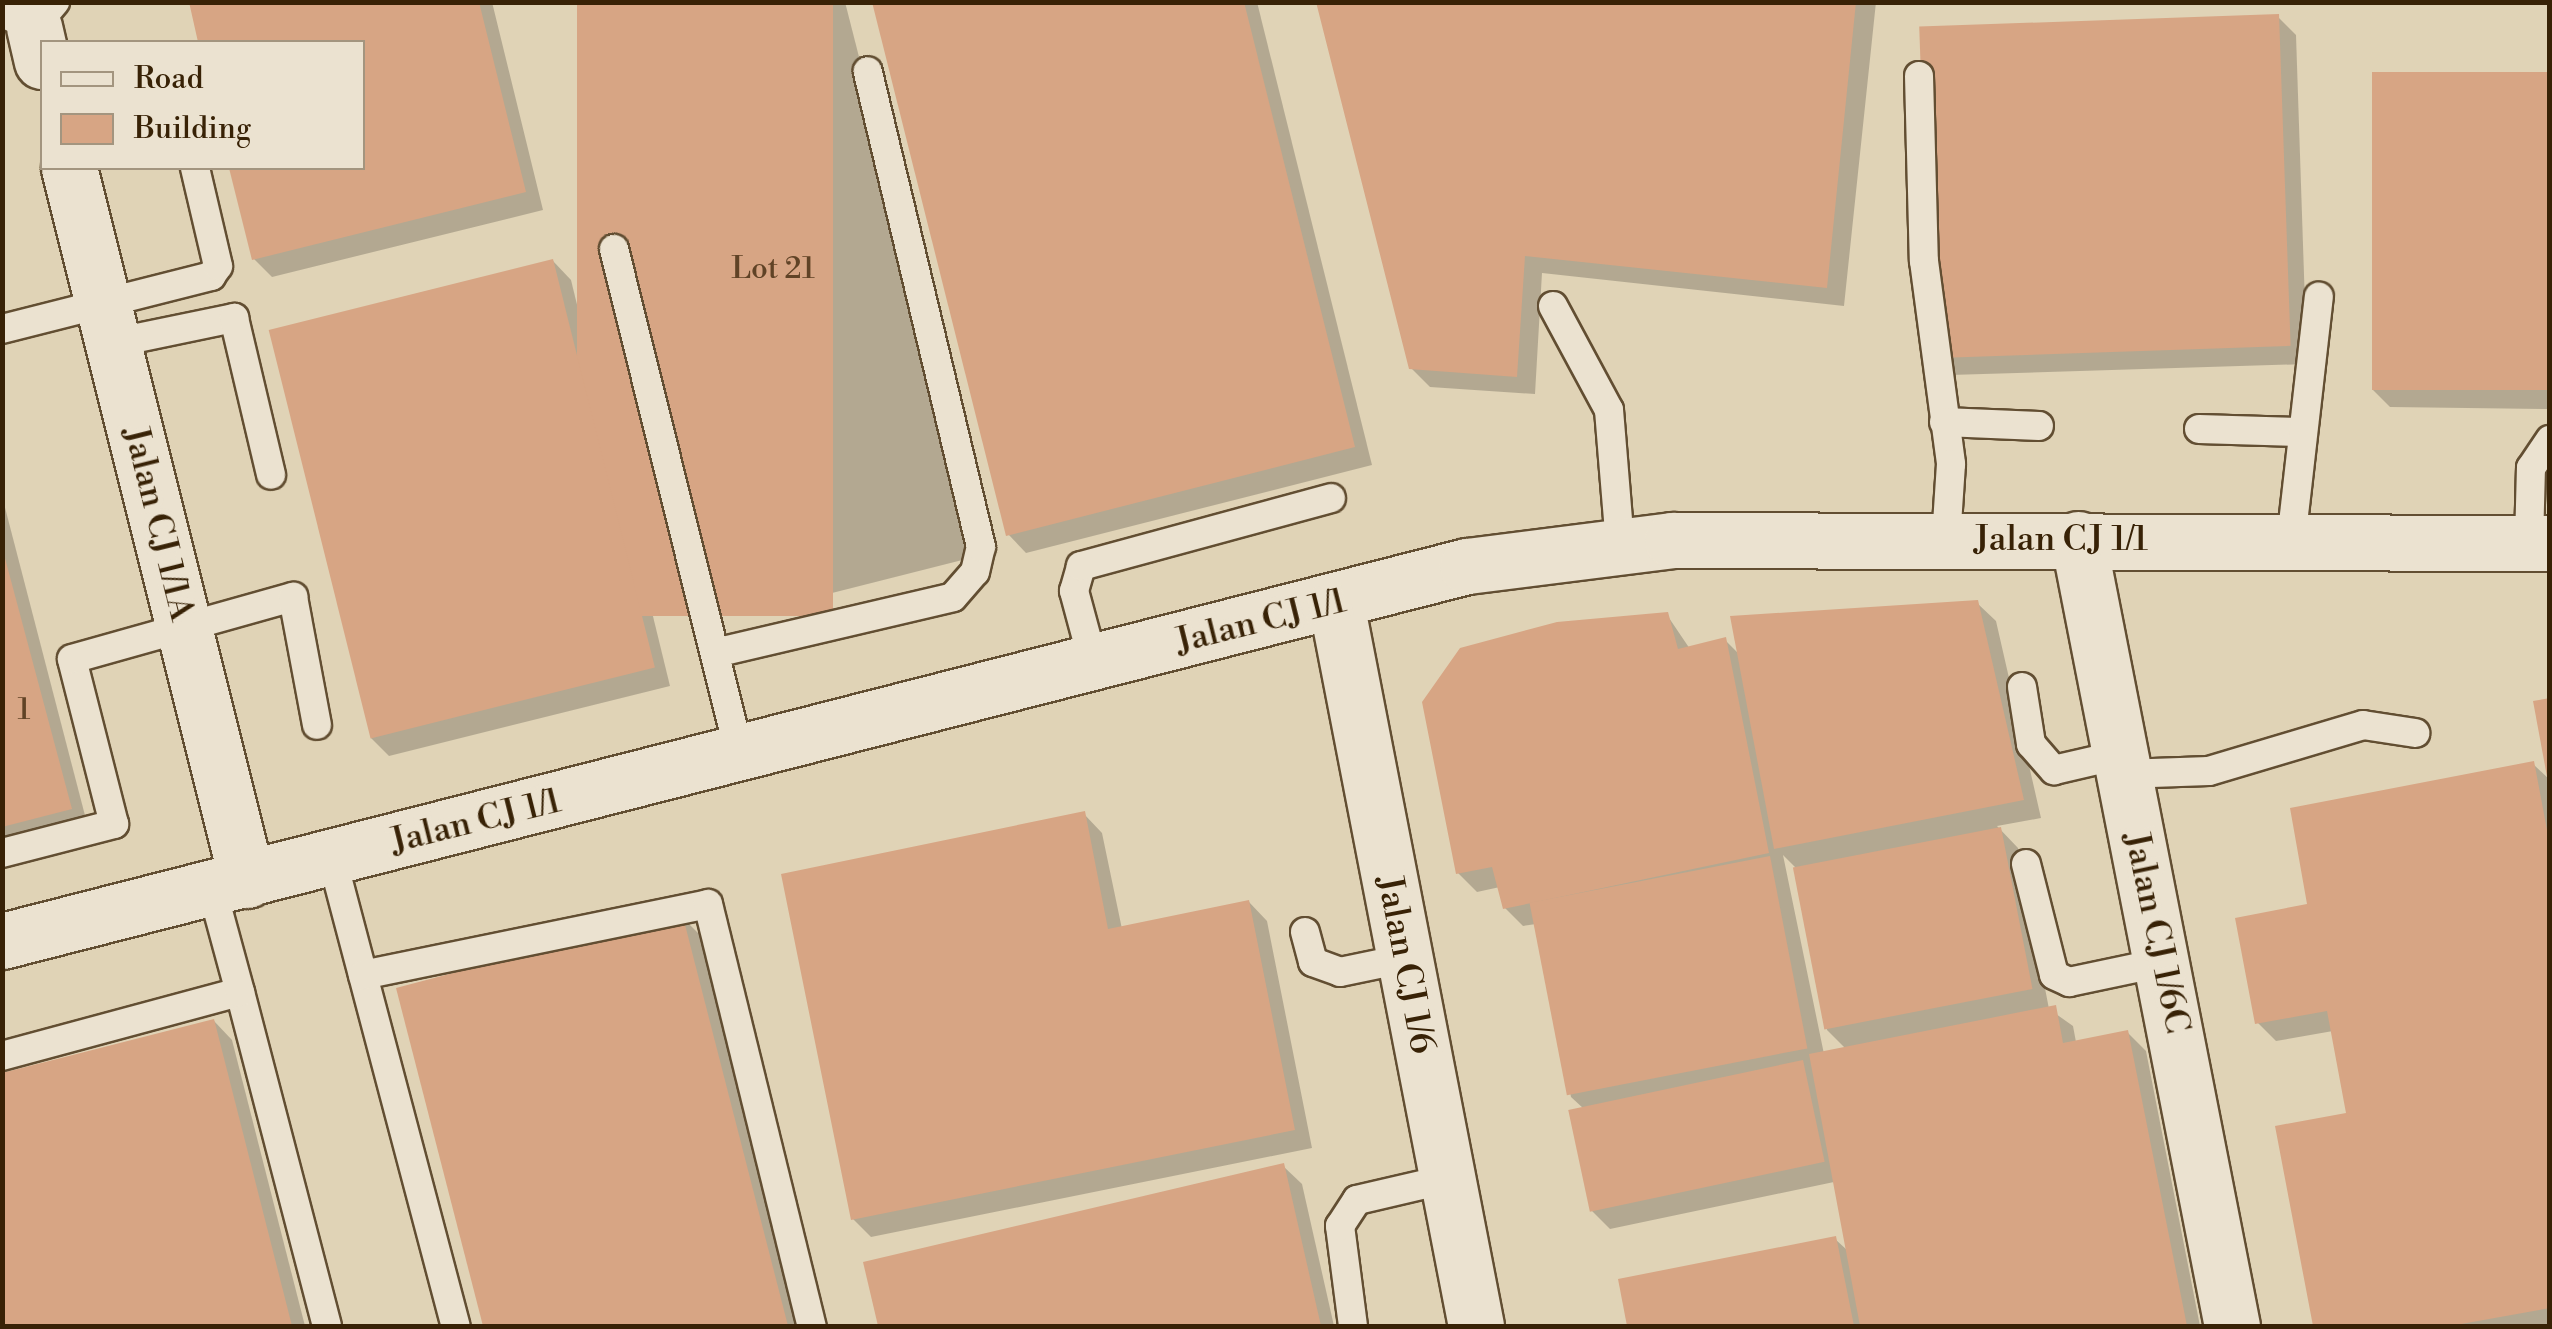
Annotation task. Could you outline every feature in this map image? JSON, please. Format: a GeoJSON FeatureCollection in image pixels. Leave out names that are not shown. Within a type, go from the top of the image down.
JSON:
{"type":"FeatureCollection","features":[{"type":"Feature","properties":{"kind":"street","name":"Jalan CJ 1/1A"},"geometry":{"type":"LineString","coordinates":[[70,170],[185,629],[230,884]]}},
{"type":"Feature","properties":{"kind":"street","name":"Jalan CJ 1/1"},"geometry":{"type":"LineString","coordinates":[[2,941],[740,756],[1467,566],[1620,544],[1946,540],[2539,543]]}},
{"type":"Feature","properties":{"kind":"street","name":"Jalan CJ 1/6C"},"geometry":{"type":"LineString","coordinates":[[2078,540],[2164,962],[2232,1326]]}},
{"type":"Feature","properties":{"kind":"street","name":"Jalan CJ 1/6"},"geometry":{"type":"LineString","coordinates":[[1336,603],[1476,1326]]}},
{"type":"Feature","properties":{"kind":"lane"},"geometry":{"type":"LineString","coordinates":[[715,653],[953,597],[975,572],[980,547],[868,71]]}},
{"type":"Feature","properties":{"kind":"lane"},"geometry":{"type":"LineString","coordinates":[[1918,76],[1924,260],[1944,422],[1946,540]]}},
{"type":"Feature","properties":{"kind":"lane"},"geometry":{"type":"LineString","coordinates":[[108,323],[211,276],[218,266],[194,170]]}},
{"type":"Feature","properties":{"kind":"lane"},"geometry":{"type":"LineString","coordinates":[[614,249],[740,756]]}},
{"type":"Feature","properties":{"kind":"lane"},"geometry":{"type":"LineString","coordinates":[[2291,541],[2298,432],[2309,408],[2320,297]]}},
{"type":"Feature","properties":{"kind":"lane"},"geometry":{"type":"LineString","coordinates":[[1553,306],[1608,410],[1620,544]]}},
{"type":"Feature","properties":{"kind":"lane"},"geometry":{"type":"LineString","coordinates":[[2,329],[234,318],[271,476]]}},
{"type":"Feature","properties":{"kind":"lane"},"geometry":{"type":"LineString","coordinates":[[1944,422],[2039,426]]}},
{"type":"Feature","properties":{"kind":"lane"},"geometry":{"type":"LineString","coordinates":[[2199,429],[2298,432]]}},
{"type":"Feature","properties":{"kind":"lane"},"geometry":{"type":"LineString","coordinates":[[2539,543],[2531,468],[2550,440]]}},
{"type":"Feature","properties":{"kind":"lane"},"geometry":{"type":"LineString","coordinates":[[1094,665],[1074,591],[1081,566],[1331,498]]}},
{"type":"Feature","properties":{"kind":"lane"},"geometry":{"type":"LineString","coordinates":[[2,853],[114,824],[72,658],[293,597],[317,725]]}},
{"type":"Feature","properties":{"kind":"lane"},"geometry":{"type":"LineString","coordinates":[[2022,687],[2031,744],[2054,770],[2121,764],[2209,770],[2351,726],[2414,732]]}},
{"type":"Feature","properties":{"kind":"lane"},"geometry":{"type":"LineString","coordinates":[[332,858],[456,1326]]}},
{"type":"Feature","properties":{"kind":"lane"},"geometry":{"type":"LineString","coordinates":[[2026,864],[2054,976],[2070,982],[2164,962]]}},
{"type":"Feature","properties":{"kind":"lane"},"geometry":{"type":"LineString","coordinates":[[230,884],[240,992],[327,1326]]}},
{"type":"Feature","properties":{"kind":"lane"},"geometry":{"type":"LineString","coordinates":[[363,975],[708,904],[812,1326]]}},
{"type":"Feature","properties":{"kind":"lane"},"geometry":{"type":"LineString","coordinates":[[1305,932],[1313,962],[1340,972],[1403,958]]}},
{"type":"Feature","properties":{"kind":"lane"},"geometry":{"type":"LineString","coordinates":[[2,1056],[240,992]]}},
{"type":"Feature","properties":{"kind":"lane"},"geometry":{"type":"LineString","coordinates":[[1353,1326],[1340,1226],[1358,1200],[1447,1179]]}},
{"type":"Feature","properties":{"kind":"building"},"geometry":{"type":"Polygon","coordinates":[[[189,2],[479,2],[526,192],[252,260],[230,170],[365,170],[365,40],[198,40],[189,2]]]}},
{"type":"Feature","properties":{"kind":"building"},"geometry":{"type":"Polygon","coordinates":[[[577,2],[833,2],[833,616],[577,616],[577,2]]]}},
{"type":"Feature","properties":{"kind":"building"},"geometry":{"type":"Polygon","coordinates":[[[872,2],[1244,2],[1355,447],[1006,536],[872,2]]]}},
{"type":"Feature","properties":{"kind":"building"},"geometry":{"type":"Polygon","coordinates":[[[1316,2],[1856,2],[1827,288],[1525,256],[1517,377],[1409,369],[1316,2]]]}},
{"type":"Feature","properties":{"kind":"building"},"geometry":{"type":"Polygon","coordinates":[[[2279,14],[2291,346],[1931,358],[1919,27],[2279,14]]]}},
{"type":"Feature","properties":{"kind":"building"},"geometry":{"type":"Polygon","coordinates":[[[2372,72],[2550,72],[2550,390],[2372,390],[2372,72]]]}},
{"type":"Feature","properties":{"kind":"building"},"geometry":{"type":"Polygon","coordinates":[[[553,259],[655,667],[371,738],[269,330],[553,259]]]}},
{"type":"Feature","properties":{"kind":"building"},"geometry":{"type":"Polygon","coordinates":[[[2,547],[72,809],[2,827],[2,547]]]}},
{"type":"Feature","properties":{"kind":"building"},"geometry":{"type":"Polygon","coordinates":[[[1978,600],[2024,800],[1774,849],[1730,616],[1978,600]]]}},
{"type":"Feature","properties":{"kind":"building"},"geometry":{"type":"Polygon","coordinates":[[[1668,612],[1678,649],[1726,637],[1769,853],[1503,909],[1492,867],[1456,874],[1422,702],[1460,648],[1557,622],[1668,612]]]}},
{"type":"Feature","properties":{"kind":"building"},"geometry":{"type":"Polygon","coordinates":[[[2550,698],[2550,782],[2548,782],[2533,701],[2550,698]]]}},
{"type":"Feature","properties":{"kind":"building"},"geometry":{"type":"Polygon","coordinates":[[[2534,761],[2550,846],[2550,1308],[2450,1326],[2313,1326],[2275,1126],[2346,1113],[2327,1011],[2255,1024],[2235,918],[2307,904],[2290,808],[2534,761]]]}},
{"type":"Feature","properties":{"kind":"building"},"geometry":{"type":"Polygon","coordinates":[[[1085,811],[1108,929],[1249,900],[1295,1130],[851,1220],[781,874],[1085,811]]]}},
{"type":"Feature","properties":{"kind":"building"},"geometry":{"type":"Polygon","coordinates":[[[2001,827],[2032,989],[1824,1029],[1793,867],[2001,827]]]}},
{"type":"Feature","properties":{"kind":"building"},"geometry":{"type":"Polygon","coordinates":[[[1770,856],[1807,1048],[1567,1095],[1530,903],[1770,856]]]}},
{"type":"Feature","properties":{"kind":"building"},"geometry":{"type":"Polygon","coordinates":[[[682,913],[788,1326],[483,1326],[396,988],[682,913]]]}},
{"type":"Feature","properties":{"kind":"building"},"geometry":{"type":"Polygon","coordinates":[[[2056,1005],[2063,1043],[2128,1030],[2187,1326],[1860,1326],[1809,1054],[2056,1005]]]}},
{"type":"Feature","properties":{"kind":"building"},"geometry":{"type":"Polygon","coordinates":[[[214,1019],[292,1326],[2,1326],[2,1073],[214,1019]]]}},
{"type":"Feature","properties":{"kind":"building"},"geometry":{"type":"Polygon","coordinates":[[[1803,1060],[1825,1162],[1590,1212],[1568,1110],[1803,1060]]]}},
{"type":"Feature","properties":{"kind":"building"},"geometry":{"type":"Polygon","coordinates":[[[1284,1163],[1321,1326],[878,1326],[863,1262],[1284,1163]]]}},
{"type":"Feature","properties":{"kind":"building"},"geometry":{"type":"Polygon","coordinates":[[[1836,1236],[1854,1326],[1627,1326],[1618,1279],[1836,1236]]]}}]}
